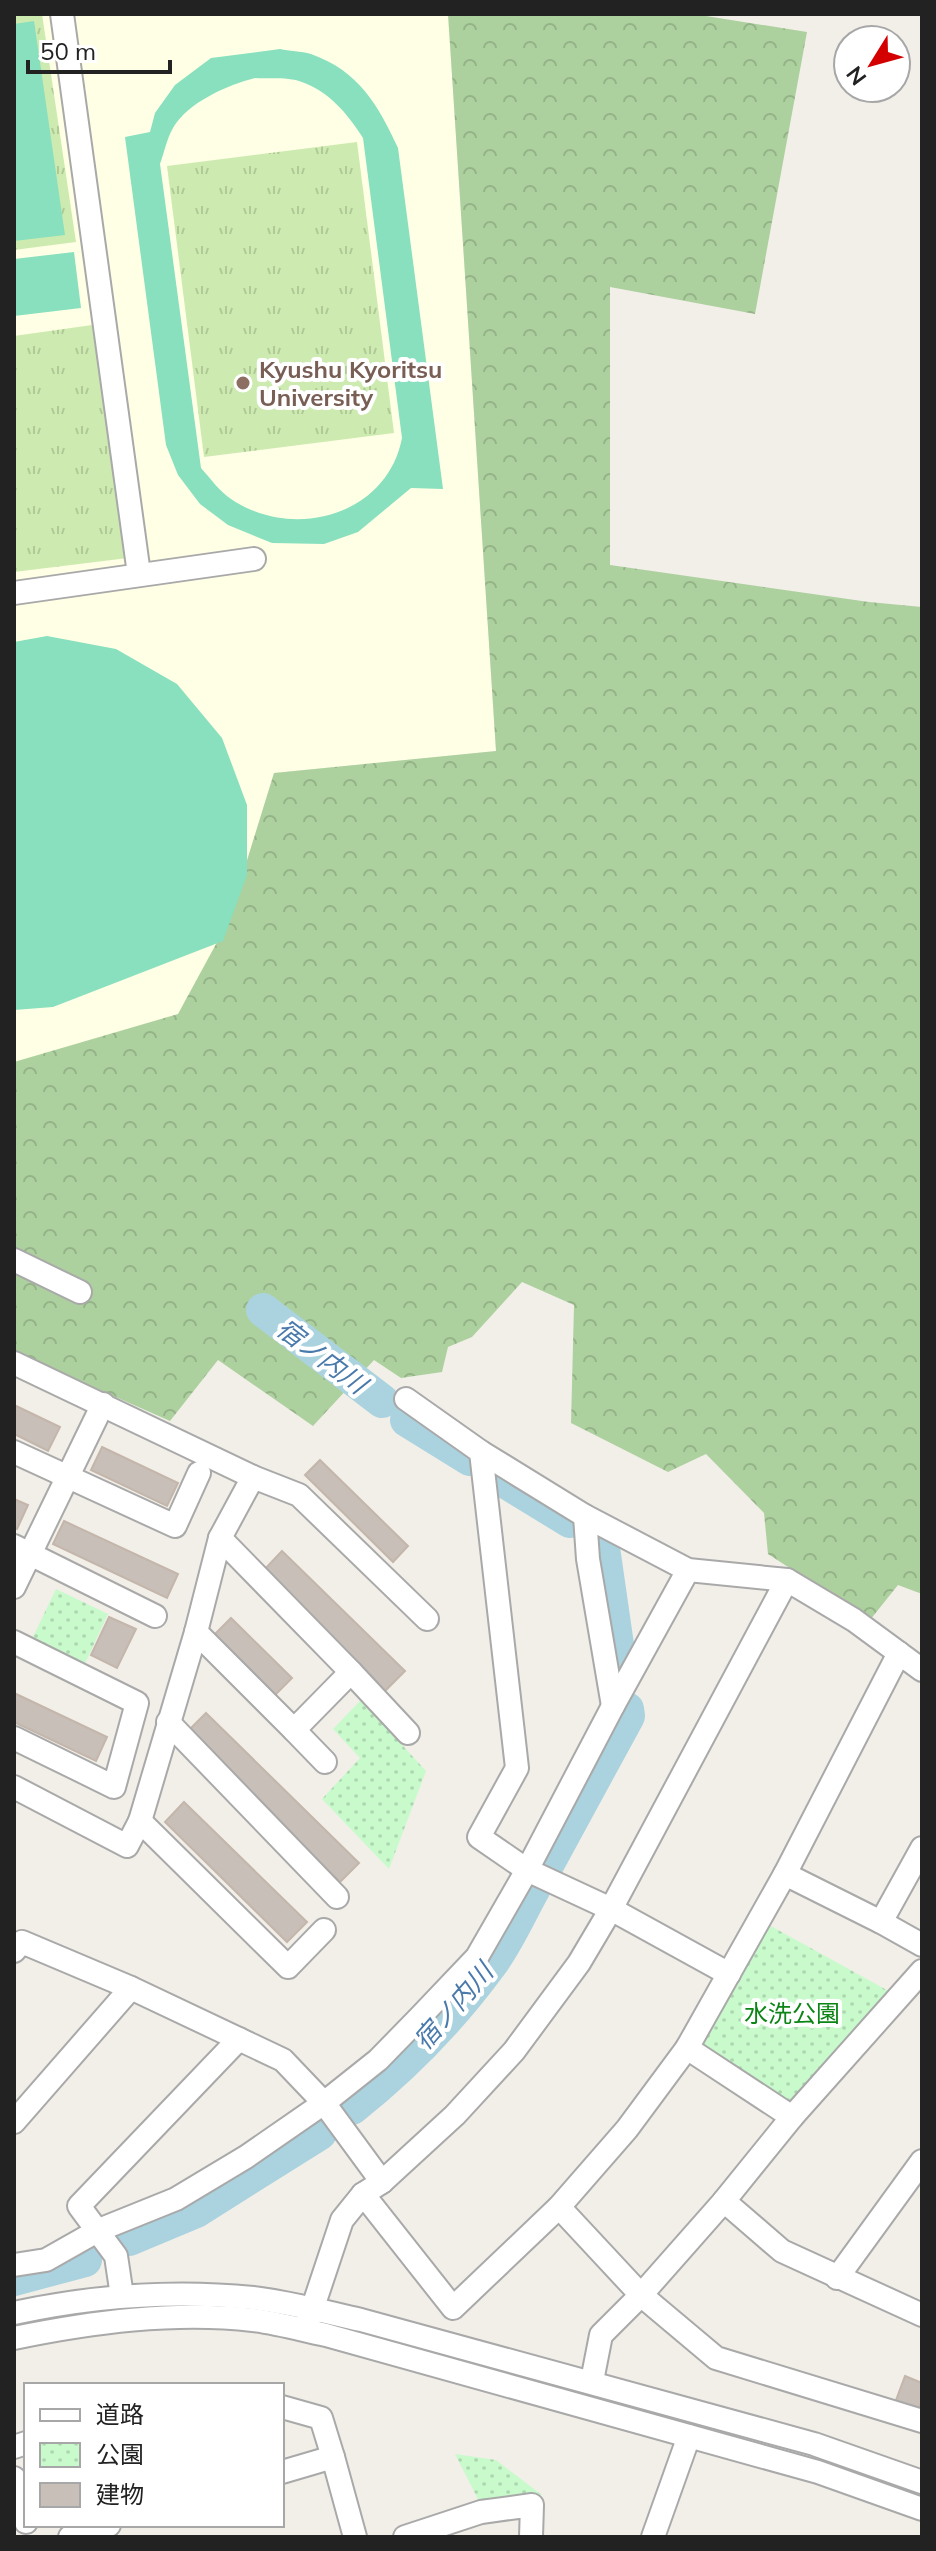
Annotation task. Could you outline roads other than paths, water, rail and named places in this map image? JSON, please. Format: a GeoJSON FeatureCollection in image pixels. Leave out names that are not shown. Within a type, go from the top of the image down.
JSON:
{"type":"FeatureCollection","features":[{"type":"Feature","properties":{"kind":"street"},"geometry":{"type":"LineString","coordinates":[[62,14],[139,574]]}},
{"type":"Feature","properties":{"kind":"street"},"geometry":{"type":"LineString","coordinates":[[14,593],[254,559]]}},
{"type":"Feature","properties":{"kind":"street"},"geometry":{"type":"LineString","coordinates":[[14,1260],[80,1292]]}},
{"type":"Feature","properties":{"kind":"street"},"geometry":{"type":"LineString","coordinates":[[14,1363],[253,1477],[299,1495],[427,1619]]}},
{"type":"Feature","properties":{"kind":"street"},"geometry":{"type":"LineString","coordinates":[[406,1399],[481,1452],[585,1516],[688,1570],[787,1580],[854,1620],[922,1670]]}},
{"type":"Feature","properties":{"kind":"street"},"geometry":{"type":"LineString","coordinates":[[14,1587],[22,1550],[68,1477],[103,1404]]}},
{"type":"Feature","properties":{"kind":"street"},"geometry":{"type":"LineString","coordinates":[[14,1452],[175,1526],[199,1473]]}},
{"type":"Feature","properties":{"kind":"street"},"geometry":{"type":"LineString","coordinates":[[481,1452],[517,1768],[479,1837],[527,1870],[611,1909],[729,1974]]}},
{"type":"Feature","properties":{"kind":"street"},"geometry":{"type":"LineString","coordinates":[[14,1787],[127,1846],[140,1821],[196,1632],[220,1538],[253,1477]]}},
{"type":"Feature","properties":{"kind":"street"},"geometry":{"type":"LineString","coordinates":[[585,1516],[588,1559],[613,1706]]}},
{"type":"Feature","properties":{"kind":"street"},"geometry":{"type":"LineString","coordinates":[[220,1538],[408,1733]]}},
{"type":"Feature","properties":{"kind":"street"},"geometry":{"type":"LineString","coordinates":[[22,1550],[155,1616]]}},
{"type":"Feature","properties":{"kind":"street"},"geometry":{"type":"LineString","coordinates":[[14,2265],[46,2260],[99,2230],[176,2199],[246,2157],[324,2103],[378,2060],[477,1957],[688,1570]]}},
{"type":"Feature","properties":{"kind":"street"},"geometry":{"type":"LineString","coordinates":[[305,2331],[342,2220],[372,2188],[455,2115],[514,2051],[579,1963],[787,1580]]}},
{"type":"Feature","properties":{"kind":"street"},"geometry":{"type":"LineString","coordinates":[[196,1632],[325,1762]]}},
{"type":"Feature","properties":{"kind":"street"},"geometry":{"type":"LineString","coordinates":[[14,1642],[137,1703],[114,1787],[14,1738]]}},
{"type":"Feature","properties":{"kind":"street"},"geometry":{"type":"LineString","coordinates":[[14,1951],[22,1942],[131,1988],[283,2060],[324,2103],[372,2188],[453,2308],[559,2207],[627,2129],[687,2048],[785,1874],[899,1653]]}},
{"type":"Feature","properties":{"kind":"street"},"geometry":{"type":"LineString","coordinates":[[294,1730],[351,1672]]}},
{"type":"Feature","properties":{"kind":"street"},"geometry":{"type":"LineString","coordinates":[[168,1722],[337,1897]]}},
{"type":"Feature","properties":{"kind":"street"},"geometry":{"type":"LineString","coordinates":[[140,1821],[288,1967],[324,1930]]}},
{"type":"Feature","properties":{"kind":"street"},"geometry":{"type":"LineString","coordinates":[[881,1922],[922,1848]]}},
{"type":"Feature","properties":{"kind":"street"},"geometry":{"type":"LineString","coordinates":[[785,1874],[922,1945]]}},
{"type":"Feature","properties":{"kind":"street"},"geometry":{"type":"LineString","coordinates":[[592,2381],[601,2335],[641,2295],[724,2201],[792,2117],[922,1971]]}},
{"type":"Feature","properties":{"kind":"street"},"geometry":{"type":"LineString","coordinates":[[14,2122],[131,1988]]}},
{"type":"Feature","properties":{"kind":"street"},"geometry":{"type":"LineString","coordinates":[[122,2296],[116,2256],[79,2206],[239,2039]]}},
{"type":"Feature","properties":{"kind":"street"},"geometry":{"type":"LineString","coordinates":[[687,2048],[792,2117]]}},
{"type":"Feature","properties":{"kind":"street"},"geometry":{"type":"LineString","coordinates":[[837,2278],[922,2161]]}},
{"type":"Feature","properties":{"kind":"street"},"geometry":{"type":"LineString","coordinates":[[724,2201],[782,2251],[922,2315]]}},
{"type":"Feature","properties":{"kind":"street"},"geometry":{"type":"LineString","coordinates":[[559,2207],[641,2295],[716,2358],[922,2421]]}},
{"type":"Feature","properties":{"kind":"street"},"geometry":{"type":"LineString","coordinates":[[14,2313],[64,2302],[122,2296],[255,2298],[361,2320],[592,2381],[826,2448],[922,2482]]}},
{"type":"Feature","properties":{"kind":"street"},"geometry":{"type":"LineString","coordinates":[[14,2338],[116,2321],[197,2317],[255,2321],[305,2331],[818,2472],[922,2509]]}},
{"type":"Feature","properties":{"kind":"street"},"geometry":{"type":"LineString","coordinates":[[284,2408],[321,2418],[355,2537]]}},
{"type":"Feature","properties":{"kind":"street"},"geometry":{"type":"LineString","coordinates":[[653,2537],[689,2436]]}},
{"type":"Feature","properties":{"kind":"street"},"geometry":{"type":"LineString","coordinates":[[284,2471],[333,2457]]}},
{"type":"Feature","properties":{"kind":"street"},"geometry":{"type":"LineString","coordinates":[[14,2478],[24,2516]]}},
{"type":"Feature","properties":{"kind":"street"},"geometry":{"type":"LineString","coordinates":[[405,2537],[481,2512],[532,2505],[531,2537]]}},
{"type":"Feature","properties":{"kind":"street"},"geometry":{"type":"LineString","coordinates":[[70,2537],[102,2527]]}},
{"type":"Feature","properties":{"kind":"waterway","name":"宿ノ内川"},"geometry":{"type":"LineString","coordinates":[[263,1310],[382,1401]]}},
{"type":"Feature","properties":{"kind":"waterway","name":"宿ノ内川"},"geometry":{"type":"LineString","coordinates":[[407,1420],[470,1459]]}},
{"type":"Feature","properties":{"kind":"waterway","name":"宿ノ内川"},"geometry":{"type":"LineString","coordinates":[[498,1477],[570,1521]]}},
{"type":"Feature","properties":{"kind":"waterway","name":"宿ノ内川"},"geometry":{"type":"LineString","coordinates":[[602,1541],[620,1666]]}},
{"type":"Feature","properties":{"kind":"waterway","name":"宿ノ内川"},"geometry":{"type":"LineString","coordinates":[[548,1863],[628,1716],[627,1709]]}},
{"type":"Feature","properties":{"kind":"waterway","name":"宿ノ内川"},"geometry":{"type":"LineString","coordinates":[[352,2108],[409,2058],[460,2004],[497,1955],[534,1888]]}},
{"type":"Feature","properties":{"kind":"waterway","name":"宿ノ内川"},"geometry":{"type":"LineString","coordinates":[[129,2239],[196,2211],[320,2133]]}},
{"type":"Feature","properties":{"kind":"waterway","name":"宿ノ内川"},"geometry":{"type":"LineString","coordinates":[[14,2279],[85,2260]]}},
{"type":"Feature","properties":{"kind":"place","name":"Kyushu Kyoritsu University"},"geometry":{"type":"Point","coordinates":[243,383]}},
{"type":"Feature","properties":{"kind":"park label","name":"水洗公園"},"geometry":{"type":"Point","coordinates":[792,2013]}}]}
